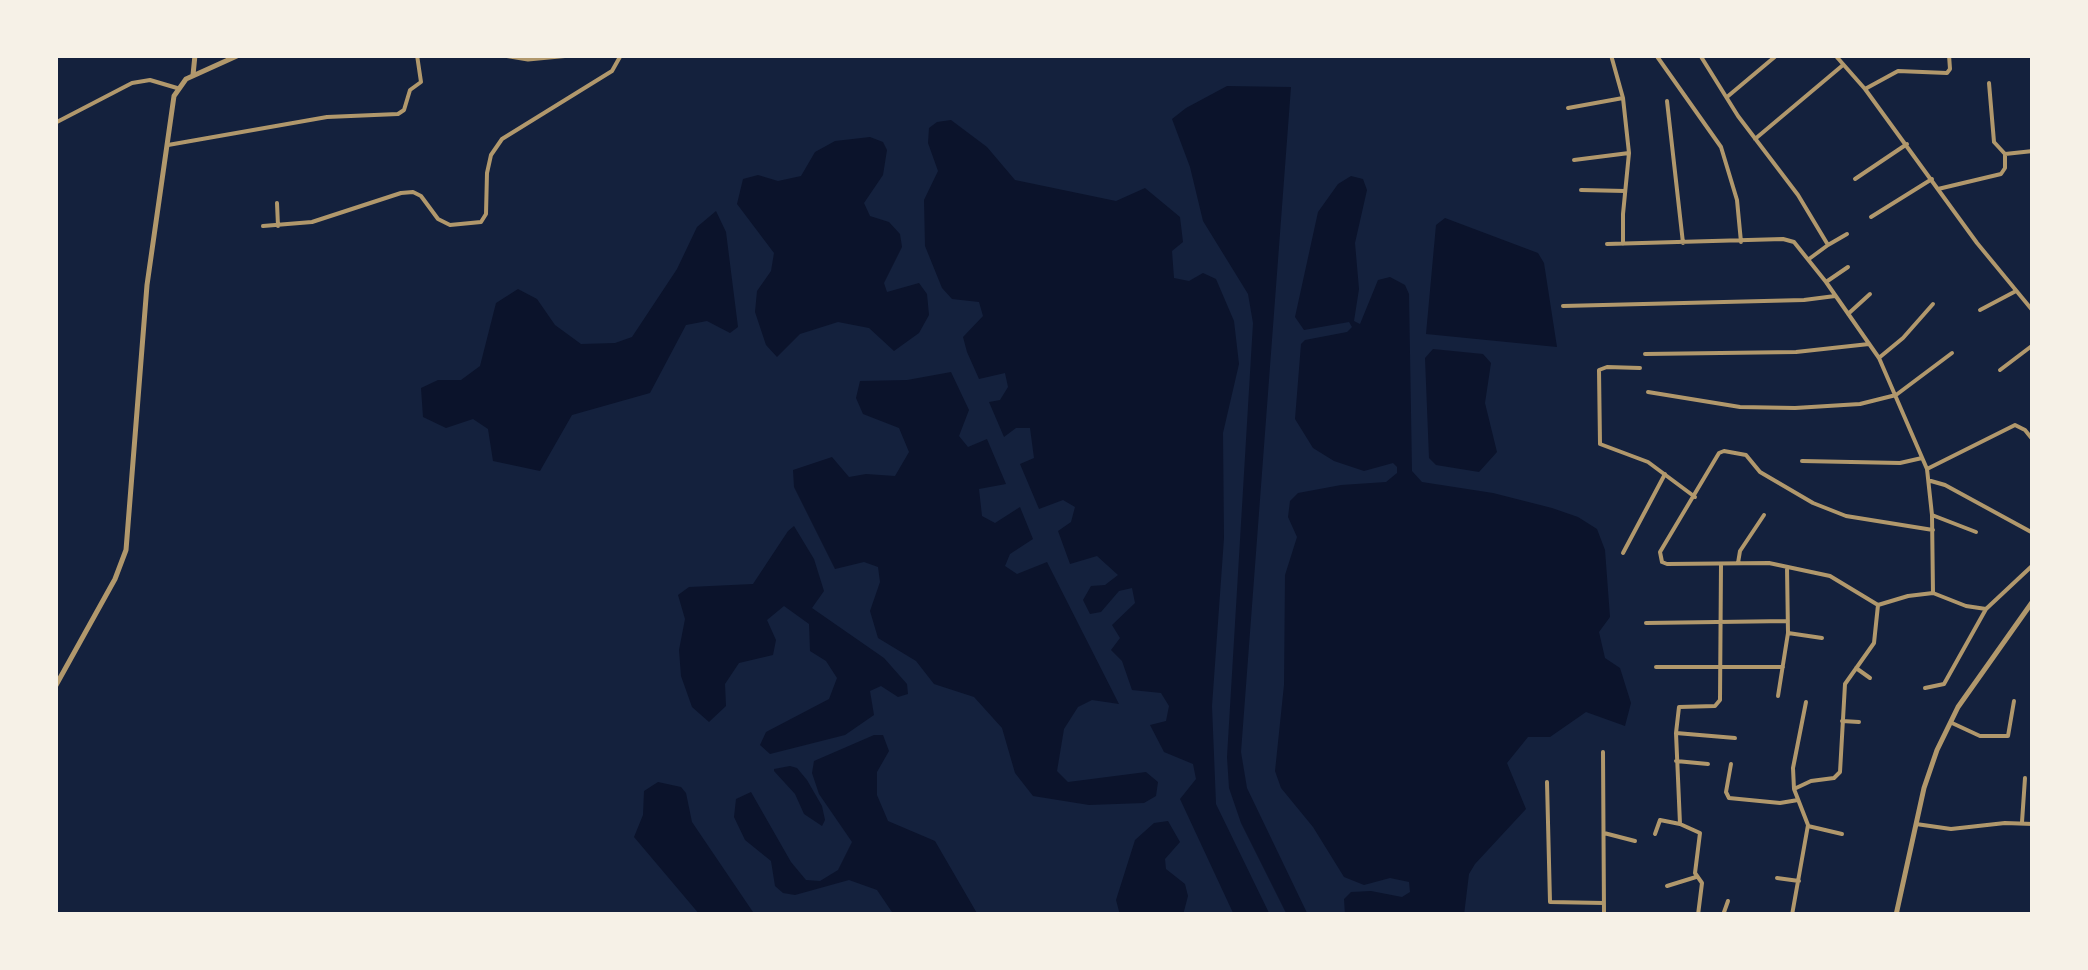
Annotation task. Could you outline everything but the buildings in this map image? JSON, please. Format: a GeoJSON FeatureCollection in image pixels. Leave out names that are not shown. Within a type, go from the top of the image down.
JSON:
{"type":"FeatureCollection","features":[{"type":"Feature","properties":{"kind":"street"},"geometry":{"type":"LineString","coordinates":[[193,75],[194,55]]}},
{"type":"Feature","properties":{"kind":"street"},"geometry":{"type":"LineString","coordinates":[[55,687],[115,579],[126,550],[147,285],[177,88],[193,75],[239,55]]}},
{"type":"Feature","properties":{"kind":"street"},"geometry":{"type":"LineString","coordinates":[[168,145],[327,117],[401,113],[410,90],[422,82],[418,55]]}},
{"type":"Feature","properties":{"kind":"street"},"geometry":{"type":"LineString","coordinates":[[504,55],[528,59],[570,55]]}},
{"type":"Feature","properties":{"kind":"street"},"geometry":{"type":"LineString","coordinates":[[262,226],[312,222],[413,192],[421,196],[438,220],[450,225],[481,222],[486,214],[486,173],[491,155],[502,139],[612,71],[621,55]]}},
{"type":"Feature","properties":{"kind":"street"},"geometry":{"type":"LineString","coordinates":[[1611,55],[1623,98],[1629,153],[1623,244]]}},
{"type":"Feature","properties":{"kind":"street"},"geometry":{"type":"LineString","coordinates":[[1656,55],[1721,148],[1737,200],[1741,242]]}},
{"type":"Feature","properties":{"kind":"street"},"geometry":{"type":"LineString","coordinates":[[1700,55],[1755,139],[1798,194],[1828,244]]}},
{"type":"Feature","properties":{"kind":"street"},"geometry":{"type":"LineString","coordinates":[[1726,97],[1777,55]]}},
{"type":"Feature","properties":{"kind":"street"},"geometry":{"type":"LineString","coordinates":[[1835,55],[1865,89],[2033,312]]}},
{"type":"Feature","properties":{"kind":"street"},"geometry":{"type":"LineString","coordinates":[[1865,89],[1898,71],[1947,73],[1949,55]]}},
{"type":"Feature","properties":{"kind":"street"},"geometry":{"type":"LineString","coordinates":[[1755,139],[1844,65]]}},
{"type":"Feature","properties":{"kind":"street"},"geometry":{"type":"LineString","coordinates":[[55,123],[132,82],[150,80],[177,88]]}},
{"type":"Feature","properties":{"kind":"street"},"geometry":{"type":"LineString","coordinates":[[1938,189],[2001,174],[2005,168],[2004,154],[1994,142],[1989,83]]}},
{"type":"Feature","properties":{"kind":"street"},"geometry":{"type":"LineString","coordinates":[[1568,108],[1623,98]]}},
{"type":"Feature","properties":{"kind":"street"},"geometry":{"type":"LineString","coordinates":[[1667,102],[1683,243]]}},
{"type":"Feature","properties":{"kind":"street"},"geometry":{"type":"LineString","coordinates":[[1855,179],[1907,144]]}},
{"type":"Feature","properties":{"kind":"street"},"geometry":{"type":"LineString","coordinates":[[2004,154],[2033,151]]}},
{"type":"Feature","properties":{"kind":"street"},"geometry":{"type":"LineString","coordinates":[[1574,160],[1629,153]]}},
{"type":"Feature","properties":{"kind":"street"},"geometry":{"type":"LineString","coordinates":[[1871,217],[1932,179]]}},
{"type":"Feature","properties":{"kind":"street"},"geometry":{"type":"LineString","coordinates":[[1581,190],[1625,191]]}},
{"type":"Feature","properties":{"kind":"street"},"geometry":{"type":"LineString","coordinates":[[278,202],[278,226]]}},
{"type":"Feature","properties":{"kind":"street"},"geometry":{"type":"LineString","coordinates":[[1809,260],[1847,234]]}},
{"type":"Feature","properties":{"kind":"street"},"geometry":{"type":"LineString","coordinates":[[1607,244],[1788,240],[1809,260],[1879,358],[1927,469],[1934,593]]}},
{"type":"Feature","properties":{"kind":"street"},"geometry":{"type":"LineString","coordinates":[[1826,282],[1848,267]]}},
{"type":"Feature","properties":{"kind":"street"},"geometry":{"type":"LineString","coordinates":[[1980,310],[2016,291]]}},
{"type":"Feature","properties":{"kind":"street"},"geometry":{"type":"LineString","coordinates":[[1848,314],[1870,294]]}},
{"type":"Feature","properties":{"kind":"street"},"geometry":{"type":"LineString","coordinates":[[1563,306],[1835,296]]}},
{"type":"Feature","properties":{"kind":"street"},"geometry":{"type":"LineString","coordinates":[[1879,358],[1933,304]]}},
{"type":"Feature","properties":{"kind":"street"},"geometry":{"type":"LineString","coordinates":[[1645,354],[1796,352],[1869,344]]}},
{"type":"Feature","properties":{"kind":"street"},"geometry":{"type":"LineString","coordinates":[[2000,370],[2033,345]]}},
{"type":"Feature","properties":{"kind":"street"},"geometry":{"type":"LineString","coordinates":[[1648,392],[1740,407],[1860,404],[1896,396],[1952,353]]}},
{"type":"Feature","properties":{"kind":"street"},"geometry":{"type":"LineString","coordinates":[[1640,368],[1599,370],[1600,444],[1635,456],[1695,497]]}},
{"type":"Feature","properties":{"kind":"street"},"geometry":{"type":"LineString","coordinates":[[1927,469],[2015,426],[2033,440]]}},
{"type":"Feature","properties":{"kind":"street"},"geometry":{"type":"LineString","coordinates":[[1878,605],[1837,578],[1788,567],[1667,564],[1660,557],[1718,452],[1746,455],[1760,472],[1846,516],[1933,530]]}},
{"type":"Feature","properties":{"kind":"street"},"geometry":{"type":"LineString","coordinates":[[1802,461],[1900,463],[1922,458]]}},
{"type":"Feature","properties":{"kind":"street"},"geometry":{"type":"LineString","coordinates":[[1623,553],[1664,474]]}},
{"type":"Feature","properties":{"kind":"street"},"geometry":{"type":"LineString","coordinates":[[1929,481],[1944,485],[2033,533]]}},
{"type":"Feature","properties":{"kind":"street"},"geometry":{"type":"LineString","coordinates":[[1738,563],[1740,551],[1764,515]]}},
{"type":"Feature","properties":{"kind":"street"},"geometry":{"type":"LineString","coordinates":[[1932,515],[1976,532]]}},
{"type":"Feature","properties":{"kind":"street"},"geometry":{"type":"LineString","coordinates":[[1680,824],[1676,761],[1679,707],[1719,704],[1720,564]]}},
{"type":"Feature","properties":{"kind":"street"},"geometry":{"type":"LineString","coordinates":[[1926,688],[1944,684],[1986,609],[2033,565]]}},
{"type":"Feature","properties":{"kind":"street"},"geometry":{"type":"LineString","coordinates":[[1778,696],[1788,633],[1788,567]]}},
{"type":"Feature","properties":{"kind":"street"},"geometry":{"type":"LineString","coordinates":[[1878,605],[1934,593],[1966,606],[1986,609]]}},
{"type":"Feature","properties":{"kind":"street"},"geometry":{"type":"LineString","coordinates":[[1896,915],[1930,768],[1949,722],[2033,601]]}},
{"type":"Feature","properties":{"kind":"street"},"geometry":{"type":"LineString","coordinates":[[1794,789],[1810,781],[1838,776],[1845,684],[1867,656],[1876,636],[1878,605]]}},
{"type":"Feature","properties":{"kind":"street"},"geometry":{"type":"LineString","coordinates":[[1646,623],[1788,621]]}},
{"type":"Feature","properties":{"kind":"street"},"geometry":{"type":"LineString","coordinates":[[1788,633],[1822,638]]}},
{"type":"Feature","properties":{"kind":"street"},"geometry":{"type":"LineString","coordinates":[[1656,666],[1783,667]]}},
{"type":"Feature","properties":{"kind":"street"},"geometry":{"type":"LineString","coordinates":[[1856,668],[1870,678]]}},
{"type":"Feature","properties":{"kind":"street"},"geometry":{"type":"LineString","coordinates":[[1949,722],[1980,736],[2008,736],[2014,701]]}},
{"type":"Feature","properties":{"kind":"street"},"geometry":{"type":"LineString","coordinates":[[1792,915],[1808,826],[1794,789],[1793,768],[1806,702]]}},
{"type":"Feature","properties":{"kind":"street"},"geometry":{"type":"LineString","coordinates":[[1842,721],[1859,722]]}},
{"type":"Feature","properties":{"kind":"street"},"geometry":{"type":"LineString","coordinates":[[1676,734],[1735,738]]}},
{"type":"Feature","properties":{"kind":"street"},"geometry":{"type":"LineString","coordinates":[[1603,752],[1604,915]]}},
{"type":"Feature","properties":{"kind":"street"},"geometry":{"type":"LineString","coordinates":[[1676,761],[1708,764]]}},
{"type":"Feature","properties":{"kind":"street"},"geometry":{"type":"LineString","coordinates":[[1732,764],[1726,792],[1729,798],[1780,803],[1798,800]]}},
{"type":"Feature","properties":{"kind":"street"},"geometry":{"type":"LineString","coordinates":[[2022,822],[2025,778]]}},
{"type":"Feature","properties":{"kind":"street"},"geometry":{"type":"LineString","coordinates":[[1548,782],[1550,902],[1604,903]]}},
{"type":"Feature","properties":{"kind":"street"},"geometry":{"type":"LineString","coordinates":[[1654,834],[1660,820],[1700,833],[1696,877]]}},
{"type":"Feature","properties":{"kind":"street"},"geometry":{"type":"LineString","coordinates":[[1916,824],[1950,830],[2033,824]]}},
{"type":"Feature","properties":{"kind":"street"},"geometry":{"type":"LineString","coordinates":[[1808,826],[1842,834]]}},
{"type":"Feature","properties":{"kind":"street"},"geometry":{"type":"LineString","coordinates":[[1604,833],[1635,842]]}},
{"type":"Feature","properties":{"kind":"street"},"geometry":{"type":"LineString","coordinates":[[1668,886],[1696,877]]}},
{"type":"Feature","properties":{"kind":"street"},"geometry":{"type":"LineString","coordinates":[[1696,877],[1702,883],[1698,915]]}},
{"type":"Feature","properties":{"kind":"street"},"geometry":{"type":"LineString","coordinates":[[1777,878],[1799,880]]}},
{"type":"Feature","properties":{"kind":"street"},"geometry":{"type":"LineString","coordinates":[[1723,915],[1728,901]]}},
{"type":"Feature","properties":{"kind":"water"},"geometry":{"type":"Polygon","coordinates":[[[1227,86],[1291,87],[1241,752],[1247,788],[1308,915],[1287,915],[1241,823],[1229,788],[1227,757],[1253,323],[1248,294],[1203,221],[1190,167],[1172,119],[1227,86]]]}},
{"type":"Feature","properties":{"kind":"water"},"geometry":{"type":"Polygon","coordinates":[[[951,120],[987,147],[1015,180],[1116,201],[1145,188],[1180,217],[1183,242],[1172,251],[1174,278],[1189,281],[1203,273],[1216,279],[1234,321],[1239,364],[1223,433],[1224,538],[1212,706],[1216,804],[1270,915],[1234,915],[1180,799],[1196,779],[1193,764],[1164,752],[1150,725],[1166,721],[1169,706],[1161,693],[1132,690],[1122,661],[1111,650],[1120,638],[1112,625],[1135,603],[1132,588],[1119,591],[1101,612],[1090,614],[1083,600],[1091,586],[1105,585],[1118,575],[1097,556],[1070,564],[1058,531],[1071,522],[1075,507],[1063,500],[1039,509],[1020,464],[1034,458],[1030,428],[1016,428],[1004,437],[989,402],[1000,400],[1008,387],[1005,373],[979,379],[967,352],[963,337],[983,316],[979,302],[952,299],[942,288],[925,246],[924,200],[938,171],[928,143],[929,128],[951,120]]]}},
{"type":"Feature","properties":{"kind":"water"},"geometry":{"type":"Polygon","coordinates":[[[870,137],[883,142],[887,150],[883,175],[864,203],[870,216],[889,222],[900,234],[902,247],[884,283],[887,292],[919,283],[927,294],[929,315],[919,333],[894,351],[869,328],[838,322],[800,334],[777,357],[766,345],[755,312],[757,291],[771,271],[774,253],[737,204],[743,179],[758,175],[778,181],[801,176],[815,152],[835,141],[870,137]]]}},
{"type":"Feature","properties":{"kind":"water"},"geometry":{"type":"Polygon","coordinates":[[[1351,176],[1363,179],[1367,190],[1355,243],[1359,289],[1354,321],[1360,324],[1378,280],[1390,277],[1405,285],[1409,294],[1412,471],[1422,482],[1493,493],[1552,508],[1597,529],[1605,550],[1610,617],[1599,632],[1605,658],[1620,668],[1631,703],[1625,726],[1586,712],[1550,737],[1528,737],[1507,763],[1526,809],[1469,874],[1464,915],[1345,915],[1344,899],[1351,892],[1402,897],[1410,892],[1409,882],[1390,878],[1364,885],[1344,877],[1313,827],[1281,788],[1275,771],[1284,685],[1285,575],[1297,537],[1288,517],[1290,501],[1298,493],[1386,482],[1397,473],[1393,463],[1364,471],[1334,461],[1313,448],[1295,419],[1301,344],[1347,332],[1352,327],[1349,322],[1304,330],[1295,317],[1318,212],[1338,184],[1351,176]]]}},
{"type":"Feature","properties":{"kind":"water"},"geometry":{"type":"Polygon","coordinates":[[[716,211],[726,232],[738,327],[730,333],[707,321],[686,325],[650,393],[572,415],[540,471],[493,461],[488,429],[473,419],[446,428],[423,417],[421,388],[438,380],[461,380],[480,366],[496,303],[518,289],[537,299],[555,325],[581,344],[615,343],[632,337],[677,269],[697,227],[716,211]]]}},
{"type":"Feature","properties":{"kind":"water"},"geometry":{"type":"Polygon","coordinates":[[[1445,218],[1538,253],[1544,263],[1557,347],[1426,334],[1436,225],[1445,218]]]}},
{"type":"Feature","properties":{"kind":"water"},"geometry":{"type":"Polygon","coordinates":[[[1433,349],[1483,354],[1491,363],[1485,403],[1497,452],[1479,472],[1436,465],[1429,458],[1425,358],[1433,349]]]}},
{"type":"Feature","properties":{"kind":"water"},"geometry":{"type":"Polygon","coordinates":[[[951,372],[969,410],[959,436],[968,447],[987,439],[1006,484],[979,489],[982,516],[995,523],[1020,507],[1033,539],[1010,554],[1005,566],[1017,574],[1047,562],[1119,704],[1092,700],[1078,707],[1064,729],[1057,771],[1068,782],[1146,772],[1158,782],[1156,796],[1144,803],[1089,805],[1033,796],[1015,773],[1002,728],[974,697],[934,684],[916,661],[878,638],[870,611],[880,582],[878,567],[864,562],[835,569],[794,487],[793,470],[832,457],[849,477],[895,476],[909,452],[899,428],[863,414],[856,398],[860,381],[907,380],[951,372]]]}},
{"type":"Feature","properties":{"kind":"water"},"geometry":{"type":"Polygon","coordinates":[[[794,526],[814,559],[824,591],[812,608],[884,658],[907,684],[908,694],[898,697],[881,686],[870,691],[874,715],[845,735],[770,754],[760,745],[766,732],[829,699],[837,678],[826,661],[810,651],[809,624],[784,606],[767,620],[776,640],[773,655],[739,663],[725,684],[726,706],[709,722],[692,707],[681,676],[679,650],[685,619],[678,595],[689,587],[753,584],[794,526]]]}},
{"type":"Feature","properties":{"kind":"water"},"geometry":{"type":"Polygon","coordinates":[[[874,735],[883,735],[889,751],[877,772],[877,795],[888,821],[935,841],[978,915],[894,915],[877,890],[849,880],[795,895],[783,893],[775,886],[771,861],[745,840],[734,817],[736,799],[751,792],[791,862],[806,880],[820,881],[838,870],[852,842],[819,794],[812,773],[814,761],[874,735]]]}},
{"type":"Feature","properties":{"kind":"water"},"geometry":{"type":"Polygon","coordinates":[[[790,766],[807,780],[822,806],[822,826],[804,814],[795,794],[774,771],[790,766]]]}},
{"type":"Feature","properties":{"kind":"water"},"geometry":{"type":"Polygon","coordinates":[[[658,782],[681,787],[686,793],[692,822],[755,915],[700,915],[634,837],[643,815],[644,791],[658,782]]]}},
{"type":"Feature","properties":{"kind":"water"},"geometry":{"type":"Polygon","coordinates":[[[1168,821],[1180,842],[1165,859],[1166,869],[1185,884],[1188,896],[1183,915],[1120,915],[1116,900],[1135,840],[1154,823],[1168,821]]]}}]}
